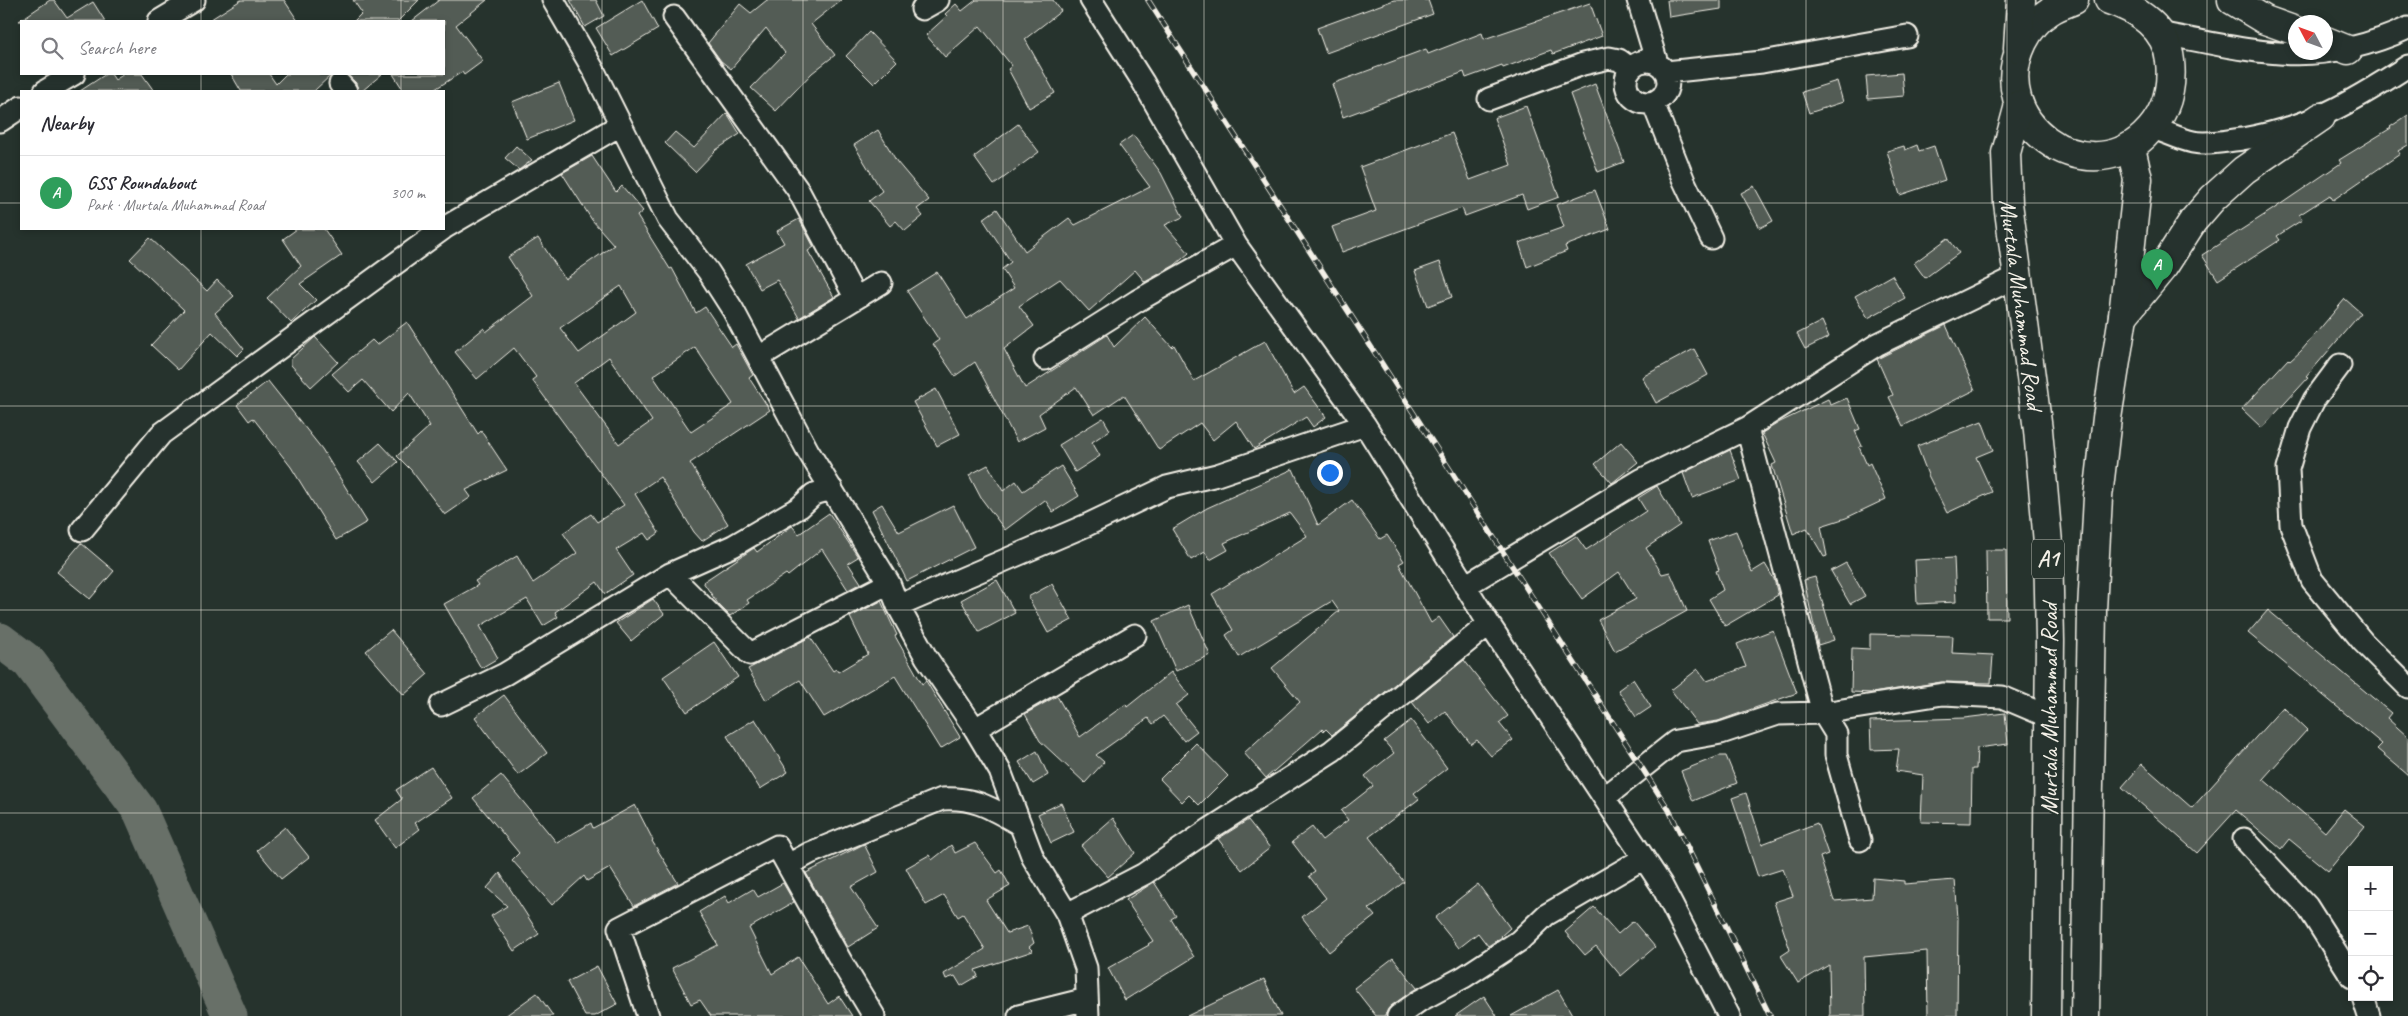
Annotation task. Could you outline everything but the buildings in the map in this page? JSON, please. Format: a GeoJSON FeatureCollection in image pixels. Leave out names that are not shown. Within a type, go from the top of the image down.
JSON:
{"type":"FeatureCollection","features":[{"type":"Feature","properties":{"kind":"highway"},"geometry":{"type":"LineString","coordinates":[[2021,0],[2014,80],[2019,105],[2032,127],[2051,144],[2075,154],[2100,155],[2132,148],[2153,128],[2166,106],[2172,81],[2169,56],[2154,19],[2130,6],[2109,0]]}},
{"type":"Feature","properties":{"kind":"highway"},"geometry":{"type":"LineString","coordinates":[[2017,55],[2030,30],[2050,11],[2074,0]]}},
{"type":"Feature","properties":{"kind":"highway"},"geometry":{"type":"LineString","coordinates":[[2232,0],[2265,20],[2288,28]]}},
{"type":"Feature","properties":{"kind":"highway","name":"Murtala Muhammad Road"},"geometry":{"type":"LineString","coordinates":[[2019,105],[2006,153],[2008,203],[2038,430],[2048,543],[2050,718],[2046,1016]]}},
{"type":"Feature","properties":{"kind":"highway"},"geometry":{"type":"LineString","coordinates":[[2123,316],[2164,266],[2193,221],[2213,198],[2244,170],[2321,117]]}},
{"type":"Feature","properties":{"kind":"highway","name":"Murtala Muhammad Road"},"geometry":{"type":"LineString","coordinates":[[2084,1016],[2089,734],[2098,497],[2107,418],[2123,316],[2138,179],[2132,148]]}},
{"type":"Feature","properties":{"kind":"street"},"geometry":{"type":"LineString","coordinates":[[161,20],[194,0]]}},
{"type":"Feature","properties":{"kind":"street"},"geometry":{"type":"LineString","coordinates":[[553,0],[592,69],[668,219],[728,302],[808,451],[889,583],[898,606],[926,657],[975,729],[1000,770],[1033,858],[1067,914],[1086,968],[1088,1008],[1019,1016]]}},
{"type":"Feature","properties":{"kind":"street"},"geometry":{"type":"LineString","coordinates":[[1091,0],[1143,82],[1236,245],[1365,425],[1465,586],[1662,884],[1729,1016]]}},
{"type":"Feature","properties":{"kind":"street"},"geometry":{"type":"LineString","coordinates":[[1638,0],[1661,68],[1668,82],[1661,98],[1653,102],[1644,103],[1635,100],[1628,94],[1625,85],[1626,76],[1630,68],[1638,62],[1648,60],[1661,68],[1762,62],[1908,36]]}},
{"type":"Feature","properties":{"kind":"street"},"geometry":{"type":"LineString","coordinates":[[674,17],[798,190],[855,297]]}},
{"type":"Feature","properties":{"kind":"street"},"geometry":{"type":"LineString","coordinates":[[2154,19],[2282,55],[2315,54],[2337,46],[2379,42],[2408,28]]}},
{"type":"Feature","properties":{"kind":"street"},"geometry":{"type":"LineString","coordinates":[[1489,99],[1583,64],[1609,58],[1619,60],[1630,68]]}},
{"type":"Feature","properties":{"kind":"street"},"geometry":{"type":"LineString","coordinates":[[2153,128],[2193,142],[2228,141],[2290,128],[2321,117],[2347,104],[2408,66]]}},
{"type":"Feature","properties":{"kind":"street"},"geometry":{"type":"LineString","coordinates":[[47,90],[72,75]]}},
{"type":"Feature","properties":{"kind":"street"},"geometry":{"type":"LineString","coordinates":[[1653,102],[1684,181],[1711,238]]}},
{"type":"Feature","properties":{"kind":"street"},"geometry":{"type":"LineString","coordinates":[[0,121],[20,108]]}},
{"type":"Feature","properties":{"kind":"street"},"geometry":{"type":"LineString","coordinates":[[445,227],[620,125]]}},
{"type":"Feature","properties":{"kind":"street"},"geometry":{"type":"LineString","coordinates":[[82,530],[161,434],[441,230]]}},
{"type":"Feature","properties":{"kind":"street"},"geometry":{"type":"LineString","coordinates":[[1045,359],[1146,296],[1236,245]]}},
{"type":"Feature","properties":{"kind":"street"},"geometry":{"type":"LineString","coordinates":[[1465,586],[1641,480],[1747,428],[1878,344],[2018,276]]}},
{"type":"Feature","properties":{"kind":"street"},"geometry":{"type":"LineString","coordinates":[[759,357],[882,282]]}},
{"type":"Feature","properties":{"kind":"street"},"geometry":{"type":"LineString","coordinates":[[2340,365],[2314,400],[2300,428],[2288,469],[2291,525],[2312,580],[2363,642],[2408,687]]}},
{"type":"Feature","properties":{"kind":"street"},"geometry":{"type":"LineString","coordinates":[[898,606],[1087,525],[1167,487],[1217,475],[1365,425]]}},
{"type":"Feature","properties":{"kind":"street"},"geometry":{"type":"LineString","coordinates":[[1747,428],[1823,713],[1836,734],[1836,755],[1860,840]]}},
{"type":"Feature","properties":{"kind":"street"},"geometry":{"type":"LineString","coordinates":[[441,705],[521,665],[670,574],[733,546],[800,507],[814,494],[832,488]]}},
{"type":"Feature","properties":{"kind":"street"},"geometry":{"type":"LineString","coordinates":[[670,574],[750,654],[889,583]]}},
{"type":"Feature","properties":{"kind":"street"},"geometry":{"type":"LineString","coordinates":[[1067,914],[1144,874],[1210,829],[1332,751],[1490,624]]}},
{"type":"Feature","properties":{"kind":"street"},"geometry":{"type":"LineString","coordinates":[[975,729],[1135,635]]}},
{"type":"Feature","properties":{"kind":"street"},"geometry":{"type":"LineString","coordinates":[[1604,798],[1676,741],[1721,733],[1778,714],[1823,713],[1943,694],[2002,697],[2050,718]]}},
{"type":"Feature","properties":{"kind":"street"},"geometry":{"type":"LineString","coordinates":[[788,865],[810,853],[942,799],[961,798],[982,803],[1019,824]]}},
{"type":"Feature","properties":{"kind":"street"},"geometry":{"type":"LineString","coordinates":[[2244,839],[2307,906],[2348,970]]}},
{"type":"Feature","properties":{"kind":"street"},"geometry":{"type":"LineString","coordinates":[[648,1016],[619,928],[777,846],[842,963],[874,1016]]}},
{"type":"Feature","properties":{"kind":"street"},"geometry":{"type":"LineString","coordinates":[[1398,1016],[1419,1000],[1464,977],[1519,940],[1546,915],[1644,858]]}},
{"type":"Feature","properties":{"kind":"street"},"geometry":{"type":"LineString","coordinates":[[2364,1001],[2368,1016]]}},
{"type":"Feature","properties":{"kind":"waterway"},"geometry":{"type":"LineString","coordinates":[[0,640],[29,662],[140,811],[230,1016]]}},
{"type":"Feature","properties":{"kind":"railway"},"geometry":{"type":"LineString","coordinates":[[1148,0],[1669,810],[1770,1016]]}},
{"type":"Feature","properties":{"kind":"place","name":"GSS Roundabout"},"geometry":{"type":"Point","coordinates":[2157,290]}}]}
